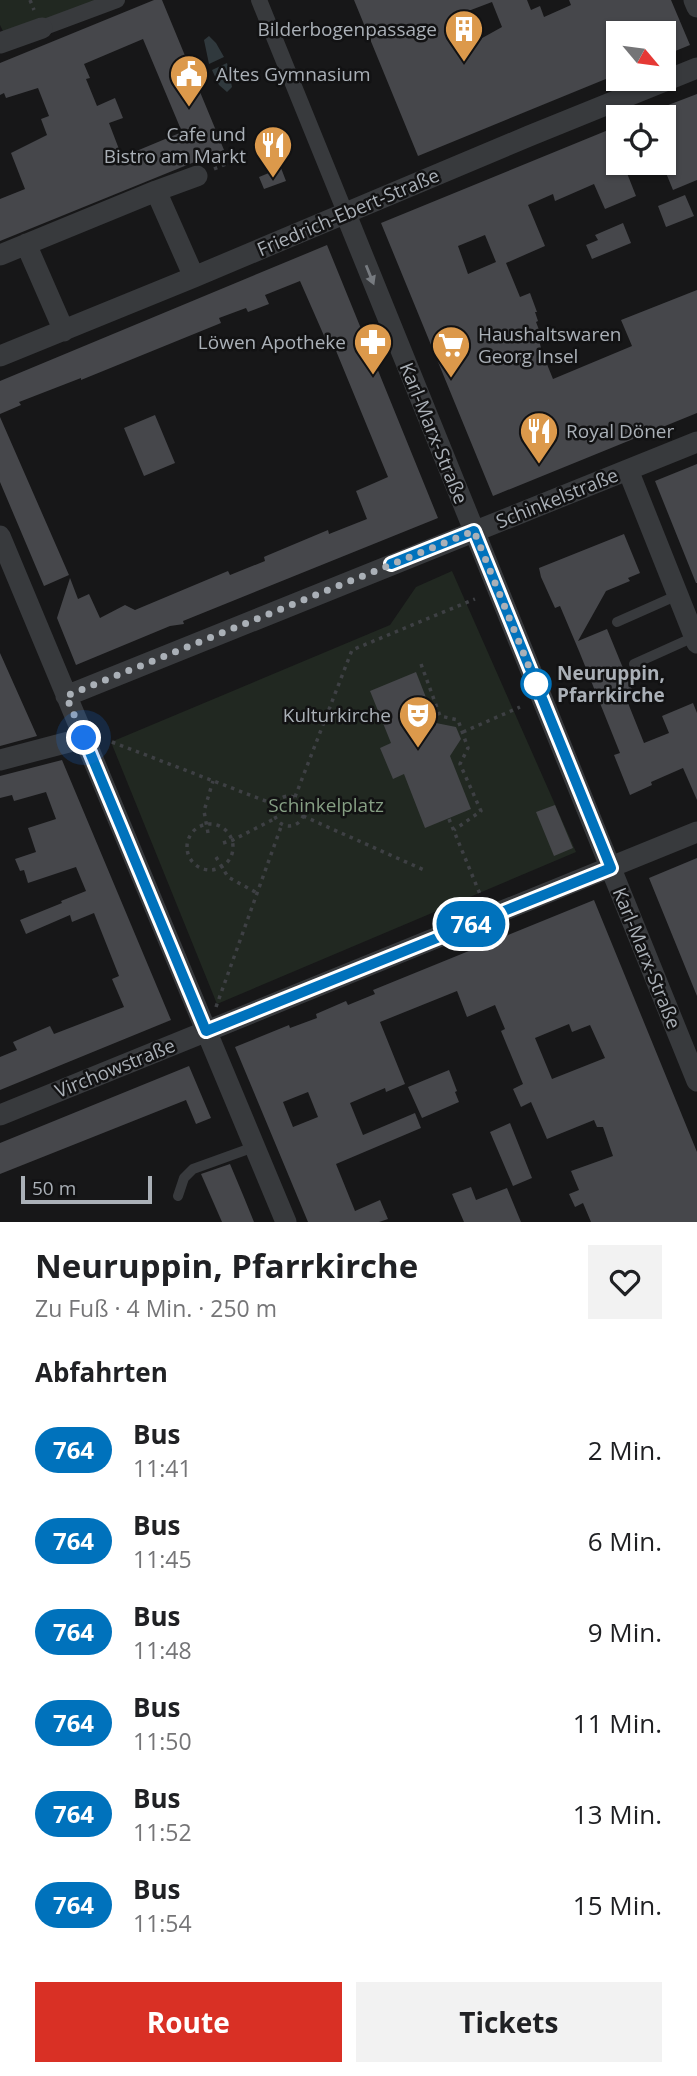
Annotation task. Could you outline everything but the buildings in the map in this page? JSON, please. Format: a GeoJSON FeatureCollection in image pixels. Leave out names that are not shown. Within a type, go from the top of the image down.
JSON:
{"type":"FeatureCollection","features":[{"type":"Feature","properties":{"kind":"street"},"geometry":{"type":"LineString","coordinates":[[1,39],[42,28],[117,0]]}},
{"type":"Feature","properties":{"kind":"street"},"geometry":{"type":"LineString","coordinates":[[259,0],[345,212]]}},
{"type":"Feature","properties":{"kind":"street","name":"Friedrich-Ebert-Straße"},"geometry":{"type":"LineString","coordinates":[[0,356],[697,68]]}},
{"type":"Feature","properties":{"kind":"street"},"geometry":{"type":"LineString","coordinates":[[0,255],[197,176]]}},
{"type":"Feature","properties":{"kind":"street"},"geometry":{"type":"LineString","coordinates":[[156,191],[194,277]]}},
{"type":"Feature","properties":{"kind":"street","name":"Karl-Marx-Straße"},"geometry":{"type":"LineString","coordinates":[[345,212],[697,1081]]}},
{"type":"Feature","properties":{"kind":"street"},"geometry":{"type":"LineString","coordinates":[[26,244],[64,331]]}},
{"type":"Feature","properties":{"kind":"street","name":"Schinkelstraße"},"geometry":{"type":"LineString","coordinates":[[66,696],[697,442]]}},
{"type":"Feature","properties":{"kind":"street"},"geometry":{"type":"LineString","coordinates":[[628,470],[696,640]]}},
{"type":"Feature","properties":{"kind":"street"},"geometry":{"type":"LineString","coordinates":[[0,536],[286,1222]]}},
{"type":"Feature","properties":{"kind":"street"},"geometry":{"type":"LineString","coordinates":[[0,760],[84,738]]}},
{"type":"Feature","properties":{"kind":"street","name":"Virchowstraße"},"geometry":{"type":"LineString","coordinates":[[0,1115],[697,831]]}},
{"type":"Feature","properties":{"kind":"lane"},"geometry":{"type":"LineString","coordinates":[[617,622],[678,595]]}},
{"type":"Feature","properties":{"kind":"lane"},"geometry":{"type":"LineString","coordinates":[[634,664],[696,640]]}},
{"type":"Feature","properties":{"kind":"lane"},"geometry":{"type":"LineString","coordinates":[[178,1196],[184,1178],[193,1169],[254,1146]]}},
{"type":"Feature","properties":{"kind":"path"},"geometry":{"type":"LineString","coordinates":[[32,3],[39,0]]}},
{"type":"Feature","properties":{"kind":"path"},"geometry":{"type":"LineString","coordinates":[[295,797],[352,650],[475,599]]}},
{"type":"Feature","properties":{"kind":"path"},"geometry":{"type":"LineString","coordinates":[[421,664],[440,716],[458,720],[463,732],[468,748],[460,764],[481,811],[454,830]]}},
{"type":"Feature","properties":{"kind":"path"},"geometry":{"type":"LineString","coordinates":[[463,732],[520,707]]}},
{"type":"Feature","properties":{"kind":"path"},"geometry":{"type":"LineString","coordinates":[[112,742],[276,805]]}},
{"type":"Feature","properties":{"kind":"path"},"geometry":{"type":"LineString","coordinates":[[208,833],[204,811],[213,781]]}},
{"type":"Feature","properties":{"kind":"path"},"geometry":{"type":"LineString","coordinates":[[286,796],[295,797],[304,807],[303,816],[295,825],[282,824],[276,818],[276,805],[286,796]]}},
{"type":"Feature","properties":{"kind":"path"},"geometry":{"type":"LineString","coordinates":[[303,816],[424,870]]}},
{"type":"Feature","properties":{"kind":"path"},"geometry":{"type":"LineString","coordinates":[[223,843],[276,818]]}},
{"type":"Feature","properties":{"kind":"path"},"geometry":{"type":"LineString","coordinates":[[449,819],[482,899]]}},
{"type":"Feature","properties":{"kind":"path"},"geometry":{"type":"LineString","coordinates":[[207,824],[223,827],[233,840],[233,855],[217,870],[202,870],[191,861],[188,854],[188,838],[199,826],[207,824]]}},
{"type":"Feature","properties":{"kind":"path"},"geometry":{"type":"LineString","coordinates":[[206,1031],[282,824]]}},
{"type":"Feature","properties":{"kind":"path"},"geometry":{"type":"LineString","coordinates":[[216,857],[228,877],[257,893]]}},
{"type":"Feature","properties":{"kind":"green space"},"geometry":{"type":"Polygon","coordinates":[[[0,0],[99,0],[5,35],[0,25],[0,0]]]}},
{"type":"Feature","properties":{"kind":"green space","name":"Schinkelplatz"},"geometry":{"type":"Polygon","coordinates":[[[452,571],[576,852],[217,1004],[111,742],[390,625],[416,587],[452,571]]]}},
{"type":"Feature","properties":{"kind":"shaded area"},"geometry":{"type":"Polygon","coordinates":[[[209,36],[224,57],[209,64],[204,40],[209,36]]]}},
{"type":"Feature","properties":{"kind":"shaded area"},"geometry":{"type":"Polygon","coordinates":[[[227,63],[232,87],[227,92],[219,85],[212,70],[227,63]]]}},
{"type":"Feature","properties":{"kind":"bus line","name":"764"},"geometry":{"type":"LineString","coordinates":[[84,738],[206,1031],[611,868],[474,531],[391,564]]}},
{"type":"Feature","properties":{"kind":"place","name":"Bilderbogenpassage"},"geometry":{"type":"Point","coordinates":[464,63]}},
{"type":"Feature","properties":{"kind":"place","name":"Altes Gymnasium"},"geometry":{"type":"Point","coordinates":[189,108]}},
{"type":"Feature","properties":{"kind":"place","name":"Cafe und Bistro am Markt"},"geometry":{"type":"Point","coordinates":[273,179]}},
{"type":"Feature","properties":{"kind":"place","name":"Löwen Apotheke"},"geometry":{"type":"Point","coordinates":[373,376]}},
{"type":"Feature","properties":{"kind":"place","name":"Haushaltswaren Georg Insel"},"geometry":{"type":"Point","coordinates":[451,379]}},
{"type":"Feature","properties":{"kind":"place","name":"Royal Döner"},"geometry":{"type":"Point","coordinates":[539,465]}},
{"type":"Feature","properties":{"kind":"place","name":"Neuruppin, Pfarrkirche"},"geometry":{"type":"Point","coordinates":[536,684]}},
{"type":"Feature","properties":{"kind":"place","name":"Kulturkirche"},"geometry":{"type":"Point","coordinates":[418,749]}},
{"type":"Feature","properties":{"kind":"route"},"geometry":{"type":"LineString","coordinates":[[84,738],[66,696],[474,531],[536,684]]}}]}
